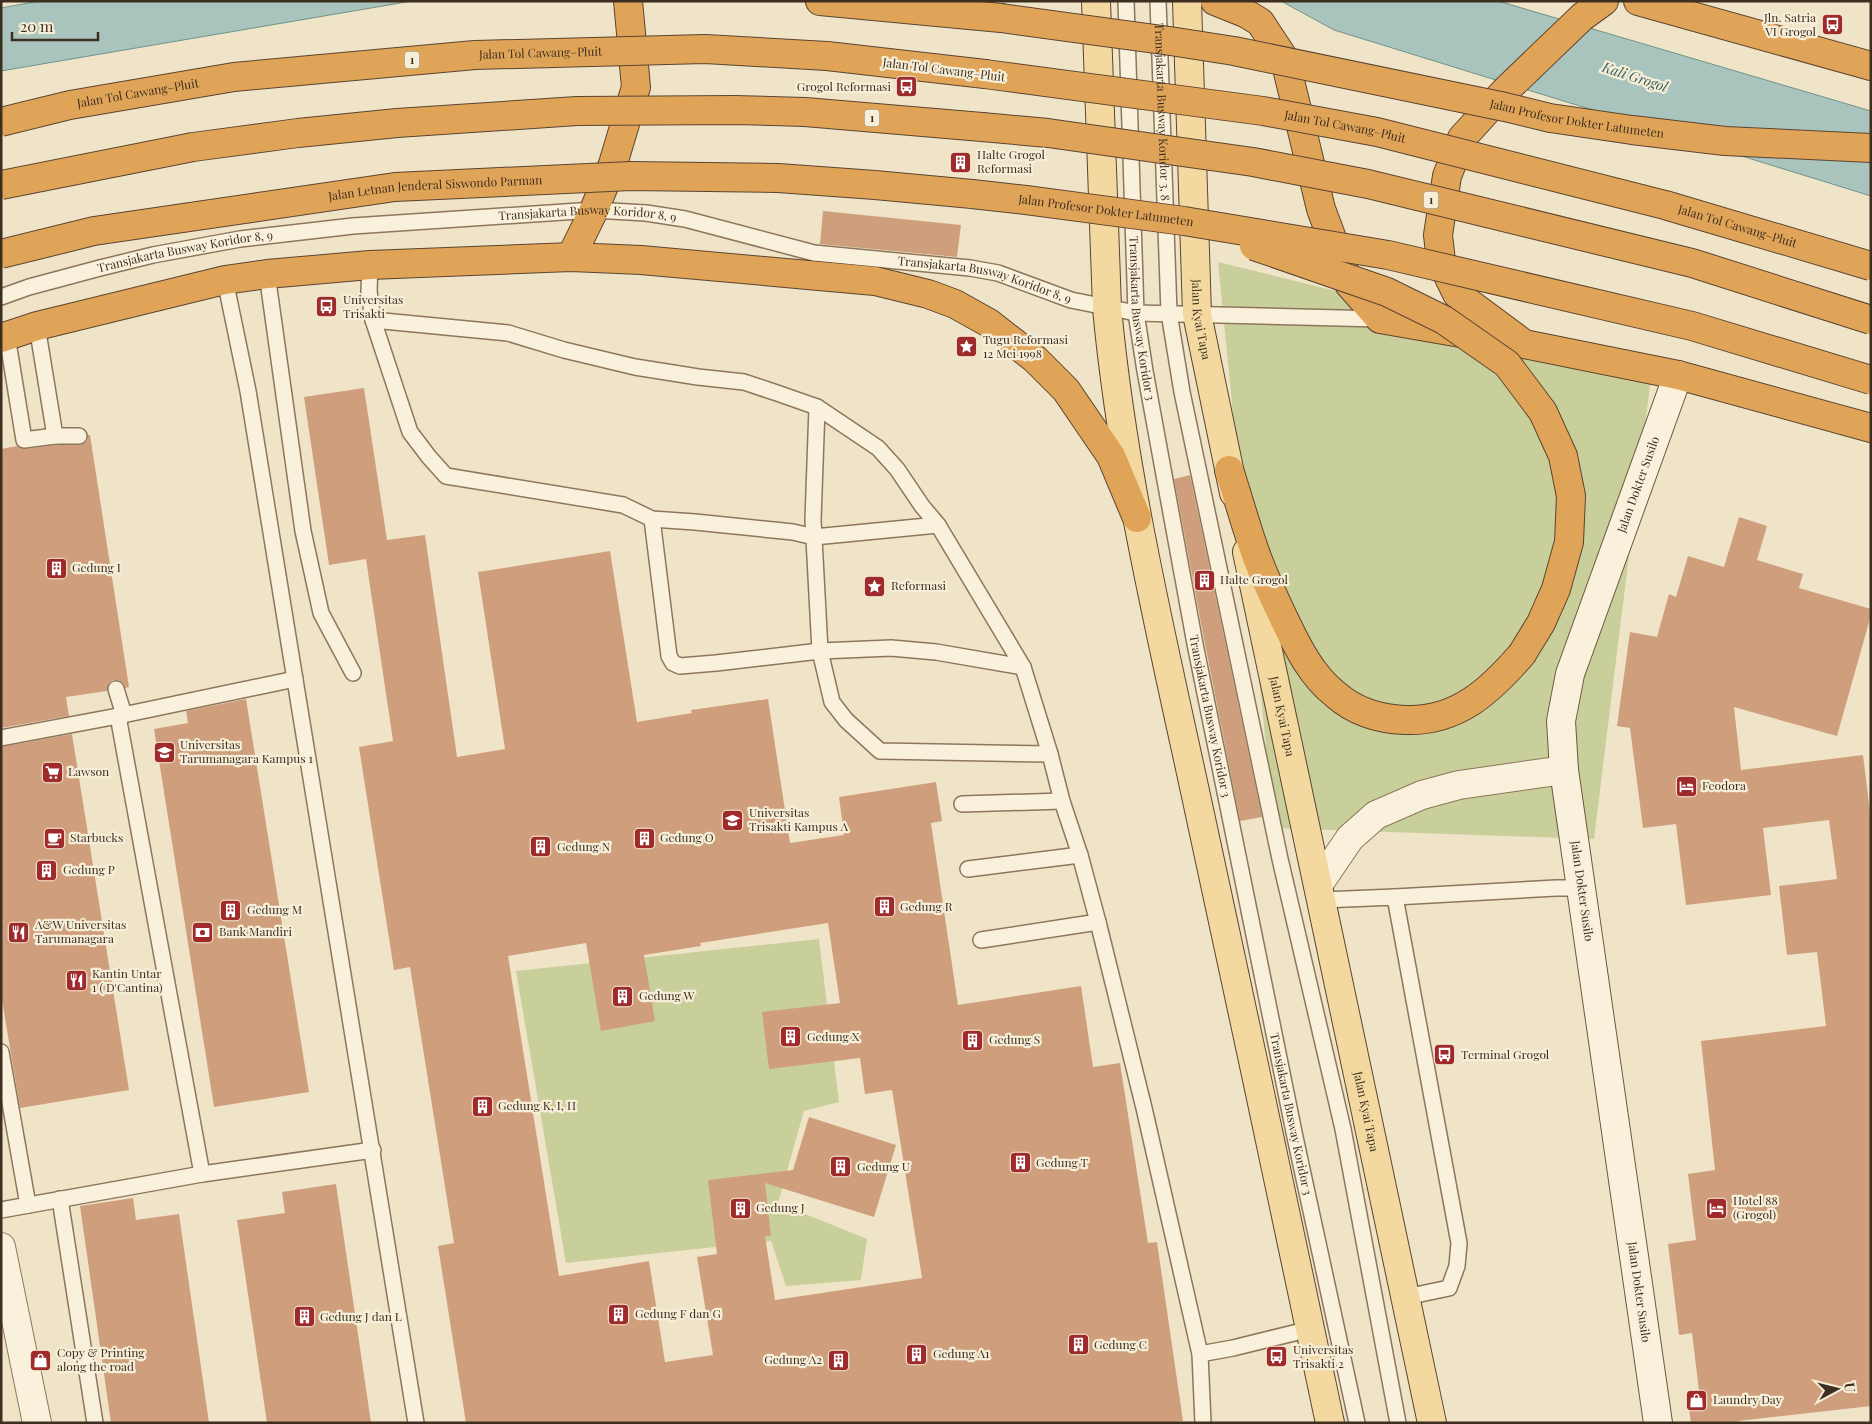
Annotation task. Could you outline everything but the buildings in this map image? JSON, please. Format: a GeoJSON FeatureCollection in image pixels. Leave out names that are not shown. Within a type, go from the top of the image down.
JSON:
{"type":"FeatureCollection","features":[{"type":"Feature","properties":{"kind":"highway"},"geometry":{"type":"LineString","coordinates":[[571,257],[594,210],[613,164],[636,87],[628,1]]}},
{"type":"Feature","properties":{"kind":"highway","name":"Jalan Profesor Dokter Latumeten"},"geometry":{"type":"LineString","coordinates":[[820,1],[1001,18],[1234,51],[1550,118],[1632,130],[1725,142],[1871,148]]}},
{"type":"Feature","properties":{"kind":"highway"},"geometry":{"type":"LineString","coordinates":[[1215,1],[1245,13],[1260,22],[1286,60],[1320,209],[1348,284],[1380,319],[1524,344],[1678,375],[1871,428]]}},
{"type":"Feature","properties":{"kind":"highway"},"geometry":{"type":"LineString","coordinates":[[1524,344],[1457,294],[1441,261],[1438,234],[1447,176],[1462,138],[1504,92],[1582,17],[1604,1]]}},
{"type":"Feature","properties":{"kind":"highway"},"geometry":{"type":"LineString","coordinates":[[1638,1],[1675,6],[1871,66]]}},
{"type":"Feature","properties":{"kind":"highway","name":"Jalan Tol Cawang–Pluit"},"geometry":{"type":"LineString","coordinates":[[1,122],[70,105],[234,77],[474,54],[705,49],[827,56],[1182,99],[1263,111],[1377,132],[1665,205],[1871,266]]}},
{"type":"Feature","properties":{"kind":"highway","name":"1"},"geometry":{"type":"LineString","coordinates":[[1,185],[193,147],[298,132],[397,123],[577,111],[735,110],[805,112],[1048,133],[1253,162],[1368,184],[1692,263],[1871,320]]}},
{"type":"Feature","properties":{"kind":"highway","name":"Jalan Letnan Jenderal Siswondo Parman"},"geometry":{"type":"LineString","coordinates":[[1,254],[94,231],[395,187],[632,176],[778,178],[875,185]]}},
{"type":"Feature","properties":{"kind":"highway","name":"Jalan Profesor Dokter Latumeten"},"geometry":{"type":"LineString","coordinates":[[875,185],[1026,200],[1184,221],[1397,257],[1692,326],[1871,380]]}},
{"type":"Feature","properties":{"kind":"highway"},"geometry":{"type":"LineString","coordinates":[[1184,221],[1387,292],[1444,320],[1507,364],[1543,412],[1563,456],[1570,496],[1569,542],[1556,590],[1541,623],[1522,654],[1500,679],[1477,698],[1448,714],[1419,720],[1390,719],[1362,711],[1334,694],[1312,670],[1294,639],[1258,560],[1229,470]]}},
{"type":"Feature","properties":{"kind":"highway"},"geometry":{"type":"LineString","coordinates":[[4,337],[36,326],[225,280],[266,274],[370,265],[571,257],[641,260],[875,281],[928,294],[955,304],[989,323],[1035,359],[1066,390],[1111,456],[1136,518]]}},
{"type":"Feature","properties":{"kind":"main road"},"geometry":{"type":"LineString","coordinates":[[1096,1],[1107,308],[1110,343],[1136,518],[1266,1115],[1330,1423]]}},
{"type":"Feature","properties":{"kind":"main road","name":"Jalan Kyai Tapa"},"geometry":{"type":"LineString","coordinates":[[1187,1],[1197,314],[1432,1423]]}},
{"type":"Feature","properties":{"kind":"street","name":"Jalan Dokter Susilo"},"geometry":{"type":"LineString","coordinates":[[1658,1423],[1564,770],[1560,721],[1570,674],[1678,375]]}},
{"type":"Feature","properties":{"kind":"street"},"geometry":{"type":"LineString","coordinates":[[1320,892],[1350,838],[1376,815],[1422,795],[1459,785],[1564,770]]}},
{"type":"Feature","properties":{"kind":"street"},"geometry":{"type":"LineString","coordinates":[[1,1247],[37,1423]]}},
{"type":"Feature","properties":{"kind":"lane","name":"Transjakarta Busway Koridor 3"},"geometry":{"type":"LineString","coordinates":[[1126,1],[1136,312],[1144,371],[1195,644],[1295,1137],[1357,1423]]}},
{"type":"Feature","properties":{"kind":"lane","name":"Transjakarta Busway Koridor 3, 8"},"geometry":{"type":"LineString","coordinates":[[1158,1],[1169,313]]}},
{"type":"Feature","properties":{"kind":"lane","name":"Transjakarta Busway Koridor 8, 9"},"geometry":{"type":"LineString","coordinates":[[1,297],[153,255],[240,239],[353,226],[594,210],[646,213],[685,219],[814,253],[970,268],[998,273],[1025,282],[1051,294],[1107,308],[1136,312],[1380,319]]}},
{"type":"Feature","properties":{"kind":"lane"},"geometry":{"type":"LineString","coordinates":[[875,281],[891,278],[929,264]]}},
{"type":"Feature","properties":{"kind":"lane"},"geometry":{"type":"LineString","coordinates":[[370,265],[369,291],[373,320],[410,432],[446,476],[623,505],[652,519],[793,532],[814,537],[938,525]]}},
{"type":"Feature","properties":{"kind":"lane"},"geometry":{"type":"LineString","coordinates":[[266,274],[303,531],[321,613],[353,673]]}},
{"type":"Feature","properties":{"kind":"lane"},"geometry":{"type":"LineString","coordinates":[[225,280],[248,391],[416,1423]]}},
{"type":"Feature","properties":{"kind":"lane"},"geometry":{"type":"LineString","coordinates":[[1169,313],[1182,392],[1280,860],[1343,1129],[1398,1423]]}},
{"type":"Feature","properties":{"kind":"lane"},"geometry":{"type":"LineString","coordinates":[[373,320],[508,333],[564,350],[635,367],[744,382],[817,407],[878,448],[898,468],[922,506],[938,525],[1023,668],[1080,855],[1146,1118],[1200,1354],[1203,1423]]}},
{"type":"Feature","properties":{"kind":"lane"},"geometry":{"type":"LineString","coordinates":[[36,326],[55,436]]}},
{"type":"Feature","properties":{"kind":"lane"},"geometry":{"type":"LineString","coordinates":[[4,337],[24,440],[55,436],[80,436]]}},
{"type":"Feature","properties":{"kind":"lane"},"geometry":{"type":"LineString","coordinates":[[817,407],[814,537],[820,650],[832,702],[846,720],[880,751],[1050,754]]}},
{"type":"Feature","properties":{"kind":"lane"},"geometry":{"type":"LineString","coordinates":[[652,519],[669,656],[673,663],[680,666],[820,650],[891,648],[936,652],[1023,668]]}},
{"type":"Feature","properties":{"kind":"lane"},"geometry":{"type":"LineString","coordinates":[[1,738],[295,679]]}},
{"type":"Feature","properties":{"kind":"lane"},"geometry":{"type":"LineString","coordinates":[[116,689],[202,1174]]}},
{"type":"Feature","properties":{"kind":"lane"},"geometry":{"type":"LineString","coordinates":[[962,804],[1062,800]]}},
{"type":"Feature","properties":{"kind":"lane"},"geometry":{"type":"LineString","coordinates":[[968,869],[1080,855]]}},
{"type":"Feature","properties":{"kind":"lane"},"geometry":{"type":"LineString","coordinates":[[1320,892],[1395,897],[1582,888]]}},
{"type":"Feature","properties":{"kind":"lane"},"geometry":{"type":"LineString","coordinates":[[1395,897],[1460,1243],[1457,1266],[1449,1288],[1406,1297]]}},
{"type":"Feature","properties":{"kind":"lane"},"geometry":{"type":"LineString","coordinates":[[981,940],[1098,922]]}},
{"type":"Feature","properties":{"kind":"lane"},"geometry":{"type":"LineString","coordinates":[[1,1052],[28,1204]]}},
{"type":"Feature","properties":{"kind":"lane"},"geometry":{"type":"LineString","coordinates":[[1,1210],[202,1174],[373,1150]]}},
{"type":"Feature","properties":{"kind":"lane"},"geometry":{"type":"LineString","coordinates":[[60,1199],[95,1423]]}},
{"type":"Feature","properties":{"kind":"lane"},"geometry":{"type":"LineString","coordinates":[[1200,1354],[1310,1329]]}},
{"type":"Feature","properties":{"kind":"green space"},"geometry":{"type":"Polygon","coordinates":[[[1218,262],[1652,369],[1594,839],[1274,828],[1218,262]]]}},
{"type":"Feature","properties":{"kind":"green space"},"geometry":{"type":"Polygon","coordinates":[[[819,939],[839,1102],[804,1111],[778,1203],[867,1239],[861,1280],[786,1286],[771,1241],[566,1263],[516,971],[819,939]]]}},
{"type":"Feature","properties":{"kind":"water"},"geometry":{"type":"Polygon","coordinates":[[[39,1],[412,1],[1,71],[1,8],[39,1]]]}},
{"type":"Feature","properties":{"kind":"water","name":"Kali Grogol"},"geometry":{"type":"Polygon","coordinates":[[[1281,1],[1498,1],[1871,111],[1871,196],[1334,30],[1281,1]]]}},
{"type":"Feature","properties":{"kind":"place","name":"Jln. Satria VI Grogol"},"geometry":{"type":"Point","coordinates":[1832,25]}},
{"type":"Feature","properties":{"kind":"place","name":"Grogol Reformasi"},"geometry":{"type":"Point","coordinates":[907,87]}},
{"type":"Feature","properties":{"kind":"place","name":"Halte Grogol Reformasi"},"geometry":{"type":"Point","coordinates":[961,162]}},
{"type":"Feature","properties":{"kind":"place","name":"Universitas Trisakti"},"geometry":{"type":"Point","coordinates":[327,307]}},
{"type":"Feature","properties":{"kind":"place","name":"Tugu Reformasi 12 Mei 1998"},"geometry":{"type":"Point","coordinates":[967,347]}},
{"type":"Feature","properties":{"kind":"place","name":"Gedung I"},"geometry":{"type":"Point","coordinates":[56,568]}},
{"type":"Feature","properties":{"kind":"place","name":"Halte Grogol"},"geometry":{"type":"Point","coordinates":[1204,580]}},
{"type":"Feature","properties":{"kind":"place","name":"Reformasi"},"geometry":{"type":"Point","coordinates":[875,586]}},
{"type":"Feature","properties":{"kind":"place","name":"Universitas Tarumanagara Kampus 1"},"geometry":{"type":"Point","coordinates":[164,752]}},
{"type":"Feature","properties":{"kind":"place","name":"Lawson"},"geometry":{"type":"Point","coordinates":[52,772]}},
{"type":"Feature","properties":{"kind":"place","name":"Feodora"},"geometry":{"type":"Point","coordinates":[1686,786]}},
{"type":"Feature","properties":{"kind":"place","name":"Universitas Trisakti Kampus A"},"geometry":{"type":"Point","coordinates":[733,820]}},
{"type":"Feature","properties":{"kind":"place","name":"Starbucks"},"geometry":{"type":"Point","coordinates":[54,838]}},
{"type":"Feature","properties":{"kind":"place","name":"Gedung O"},"geometry":{"type":"Point","coordinates":[644,838]}},
{"type":"Feature","properties":{"kind":"place","name":"Gedung N"},"geometry":{"type":"Point","coordinates":[541,847]}},
{"type":"Feature","properties":{"kind":"place","name":"Gedung P"},"geometry":{"type":"Point","coordinates":[47,870]}},
{"type":"Feature","properties":{"kind":"place","name":"Gedung R"},"geometry":{"type":"Point","coordinates":[884,907]}},
{"type":"Feature","properties":{"kind":"place","name":"Gedung M"},"geometry":{"type":"Point","coordinates":[231,910]}},
{"type":"Feature","properties":{"kind":"place","name":"A&W Universitas Tarumanagara"},"geometry":{"type":"Point","coordinates":[19,932]}},
{"type":"Feature","properties":{"kind":"place","name":"Bank Mandiri"},"geometry":{"type":"Point","coordinates":[203,932]}},
{"type":"Feature","properties":{"kind":"place","name":"Kantin Untar 1 ( D'Cantina)"},"geometry":{"type":"Point","coordinates":[76,981]}},
{"type":"Feature","properties":{"kind":"place","name":"Gedung W"},"geometry":{"type":"Point","coordinates":[623,996]}},
{"type":"Feature","properties":{"kind":"place","name":"Gedung X"},"geometry":{"type":"Point","coordinates":[791,1037]}},
{"type":"Feature","properties":{"kind":"place","name":"Gedung S"},"geometry":{"type":"Point","coordinates":[973,1040]}},
{"type":"Feature","properties":{"kind":"place","name":"Terminal Grogol"},"geometry":{"type":"Point","coordinates":[1445,1055]}},
{"type":"Feature","properties":{"kind":"place","name":"Gedung K, I, H"},"geometry":{"type":"Point","coordinates":[482,1106]}},
{"type":"Feature","properties":{"kind":"place","name":"Gedung T"},"geometry":{"type":"Point","coordinates":[1020,1163]}},
{"type":"Feature","properties":{"kind":"place","name":"Gedung U"},"geometry":{"type":"Point","coordinates":[841,1167]}},
{"type":"Feature","properties":{"kind":"place","name":"Gedung J"},"geometry":{"type":"Point","coordinates":[740,1208]}},
{"type":"Feature","properties":{"kind":"place","name":"Hotel 88 (Grogol)"},"geometry":{"type":"Point","coordinates":[1717,1208]}},
{"type":"Feature","properties":{"kind":"place","name":"Gedung F dan G"},"geometry":{"type":"Point","coordinates":[619,1314]}},
{"type":"Feature","properties":{"kind":"place","name":"Gedung J dan L"},"geometry":{"type":"Point","coordinates":[304,1317]}},
{"type":"Feature","properties":{"kind":"place","name":"Gedung C"},"geometry":{"type":"Point","coordinates":[1078,1345]}},
{"type":"Feature","properties":{"kind":"place","name":"Gedung A1"},"geometry":{"type":"Point","coordinates":[917,1354]}},
{"type":"Feature","properties":{"kind":"place","name":"Universitas Trisakti 2"},"geometry":{"type":"Point","coordinates":[1277,1357]}},
{"type":"Feature","properties":{"kind":"place","name":"Copy & Printing along the road"},"geometry":{"type":"Point","coordinates":[41,1360]}},
{"type":"Feature","properties":{"kind":"place","name":"Gedung A2"},"geometry":{"type":"Point","coordinates":[838,1360]}},
{"type":"Feature","properties":{"kind":"place","name":"Laundry Day"},"geometry":{"type":"Point","coordinates":[1697,1400]}}]}
